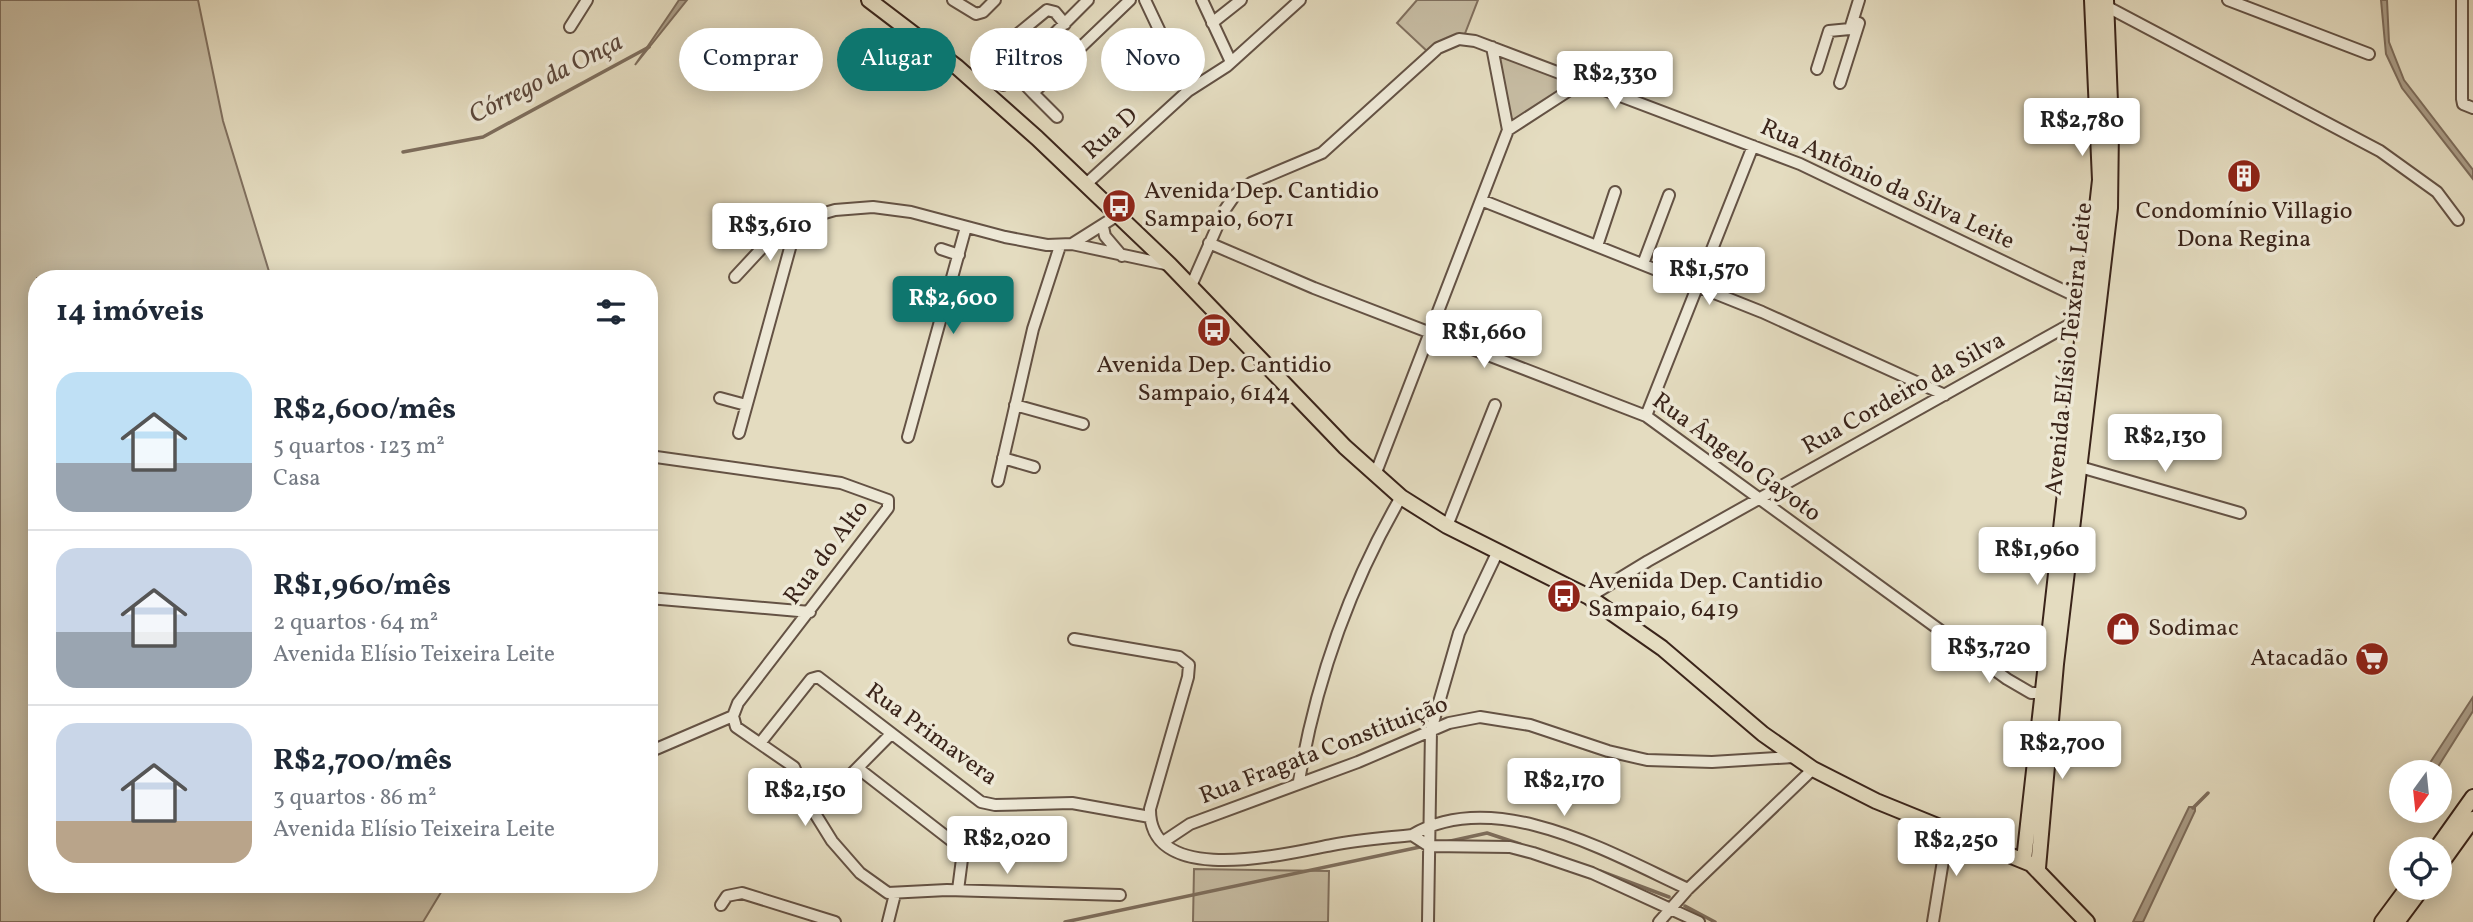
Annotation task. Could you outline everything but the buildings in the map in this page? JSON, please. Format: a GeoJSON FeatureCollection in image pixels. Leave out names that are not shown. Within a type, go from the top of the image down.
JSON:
{"type":"FeatureCollection","features":[{"type":"Feature","properties":{"kind":"main road"},"geometry":{"type":"LineString","coordinates":[[869,0],[957,67],[1118,215],[1375,475],[1401,497],[1447,526],[1590,597],[1662,648],[1763,734],[1813,769],[1852,790],[2024,860],[2038,869],[2087,922]]}},
{"type":"Feature","properties":{"kind":"main road","name":"Avenida Elísio Teixeira Leite"},"geometry":{"type":"LineString","coordinates":[[2024,860],[2068,531],[2090,310],[2106,242],[2111,175],[2100,2]]}},
{"type":"Feature","properties":{"kind":"main road","name":"Avenida Elísio Teixeira Leite"},"geometry":{"type":"LineString","coordinates":[[2068,531],[2080,467],[2090,310]]}},
{"type":"Feature","properties":{"kind":"main road","name":"Avenida Elísio Teixeira Leite"},"geometry":{"type":"LineString","coordinates":[[2038,869],[2048,693]]}},
{"type":"Feature","properties":{"kind":"main road"},"geometry":{"type":"LineString","coordinates":[[2445,837],[2473,797]]}},
{"type":"Feature","properties":{"kind":"main road"},"geometry":{"type":"LineString","coordinates":[[2452,849],[2473,820]]}},
{"type":"Feature","properties":{"kind":"main road"},"geometry":{"type":"LineString","coordinates":[[2382,922],[2398,900]]}},
{"type":"Feature","properties":{"kind":"main road"},"geometry":{"type":"LineString","coordinates":[[2397,922],[2413,900]]}},
{"type":"Feature","properties":{"kind":"street"},"geometry":{"type":"LineString","coordinates":[[570,27],[587,0]]}},
{"type":"Feature","properties":{"kind":"street"},"geometry":{"type":"LineString","coordinates":[[953,0],[976,14],[983,12],[996,0]]}},
{"type":"Feature","properties":{"kind":"street"},"geometry":{"type":"LineString","coordinates":[[1061,28],[1088,0]]}},
{"type":"Feature","properties":{"kind":"street"},"geometry":{"type":"LineString","coordinates":[[1057,117],[1033,93],[1130,0]]}},
{"type":"Feature","properties":{"kind":"street"},"geometry":{"type":"LineString","coordinates":[[1145,0],[1188,92]]}},
{"type":"Feature","properties":{"kind":"street"},"geometry":{"type":"LineString","coordinates":[[1202,0],[1231,62]]}},
{"type":"Feature","properties":{"kind":"street"},"geometry":{"type":"LineString","coordinates":[[1212,23],[1241,0]]}},
{"type":"Feature","properties":{"kind":"street","name":"Rua D"},"geometry":{"type":"LineString","coordinates":[[1085,185],[1188,92],[1231,62],[1300,0]]}},
{"type":"Feature","properties":{"kind":"street"},"geometry":{"type":"LineString","coordinates":[[1818,69],[1829,31],[1850,29],[1859,0]]}},
{"type":"Feature","properties":{"kind":"street"},"geometry":{"type":"LineString","coordinates":[[1840,83],[1866,0]]}},
{"type":"Feature","properties":{"kind":"street"},"geometry":{"type":"LineString","coordinates":[[2228,0],[2369,54]]}},
{"type":"Feature","properties":{"kind":"street"},"geometry":{"type":"LineString","coordinates":[[2462,0],[2462,99],[2469,107]]}},
{"type":"Feature","properties":{"kind":"street"},"geometry":{"type":"LineString","coordinates":[[2100,2],[2363,140],[2424,181],[2437,192],[2458,220]]}},
{"type":"Feature","properties":{"kind":"street"},"geometry":{"type":"LineString","coordinates":[[1025,28],[1047,10],[1055,12],[1065,24]]}},
{"type":"Feature","properties":{"kind":"street","name":"Rua Antônio da Silva Leite"},"geometry":{"type":"LineString","coordinates":[[1191,286],[1234,195],[1251,184],[1322,153],[1438,48],[1459,39],[1492,47],[1831,177],[2090,310]]}},
{"type":"Feature","properties":{"kind":"street"},"geometry":{"type":"LineString","coordinates":[[1375,475],[1508,130],[1492,47]]}},
{"type":"Feature","properties":{"kind":"street"},"geometry":{"type":"LineString","coordinates":[[1508,130],[1582,82]]}},
{"type":"Feature","properties":{"kind":"street"},"geometry":{"type":"LineString","coordinates":[[1646,416],[1753,146]]}},
{"type":"Feature","properties":{"kind":"street"},"geometry":{"type":"LineString","coordinates":[[1597,246],[1615,192]]}},
{"type":"Feature","properties":{"kind":"street"},"geometry":{"type":"LineString","coordinates":[[1643,264],[1669,195]]}},
{"type":"Feature","properties":{"kind":"street"},"geometry":{"type":"LineString","coordinates":[[1481,200],[1697,285],[1945,395]]}},
{"type":"Feature","properties":{"kind":"street"},"geometry":{"type":"LineString","coordinates":[[749,235],[798,219],[853,206],[911,212],[966,227],[1059,246],[1072,244],[1118,215]]}},
{"type":"Feature","properties":{"kind":"street"},"geometry":{"type":"LineString","coordinates":[[739,433],[798,219]]}},
{"type":"Feature","properties":{"kind":"street"},"geometry":{"type":"LineString","coordinates":[[735,277],[761,249],[776,226]]}},
{"type":"Feature","properties":{"kind":"street"},"geometry":{"type":"LineString","coordinates":[[1102,226],[1105,236],[1122,256]]}},
{"type":"Feature","properties":{"kind":"street"},"geometry":{"type":"LineString","coordinates":[[908,437],[966,227]]}},
{"type":"Feature","properties":{"kind":"street","name":"Rua Ângelo Gayoto"},"geometry":{"type":"LineString","coordinates":[[1209,243],[1428,332],[1646,416],[2007,679],[2031,693],[2048,693]]}},
{"type":"Feature","properties":{"kind":"street"},"geometry":{"type":"LineString","coordinates":[[1072,244],[1170,265]]}},
{"type":"Feature","properties":{"kind":"street"},"geometry":{"type":"LineString","coordinates":[[998,481],[1035,321],[1059,246]]}},
{"type":"Feature","properties":{"kind":"street"},"geometry":{"type":"LineString","coordinates":[[941,249],[959,255]]}},
{"type":"Feature","properties":{"kind":"street","name":"Rua Cordeiro da Silva"},"geometry":{"type":"LineString","coordinates":[[1590,597],[2090,310]]}},
{"type":"Feature","properties":{"kind":"street"},"geometry":{"type":"LineString","coordinates":[[720,398],[746,404]]}},
{"type":"Feature","properties":{"kind":"street"},"geometry":{"type":"LineString","coordinates":[[1016,405],[1083,424]]}},
{"type":"Feature","properties":{"kind":"street"},"geometry":{"type":"LineString","coordinates":[[1447,526],[1495,405]]}},
{"type":"Feature","properties":{"kind":"street","name":"Rua do Alto"},"geometry":{"type":"LineString","coordinates":[[658,457],[814,478],[863,488],[887,498],[888,508],[735,708],[734,721]]}},
{"type":"Feature","properties":{"kind":"street"},"geometry":{"type":"LineString","coordinates":[[1003,458],[1034,467]]}},
{"type":"Feature","properties":{"kind":"street"},"geometry":{"type":"LineString","coordinates":[[2080,467],[2240,513]]}},
{"type":"Feature","properties":{"kind":"street"},"geometry":{"type":"LineString","coordinates":[[1300,781],[1325,673],[1354,587],[1401,497]]}},
{"type":"Feature","properties":{"kind":"street"},"geometry":{"type":"LineString","coordinates":[[1427,922],[1431,730],[1459,633],[1498,551]]}},
{"type":"Feature","properties":{"kind":"street"},"geometry":{"type":"LineString","coordinates":[[658,599],[810,612]]}},
{"type":"Feature","properties":{"kind":"street"},"geometry":{"type":"LineString","coordinates":[[1074,639],[1179,657],[1189,665],[1188,677],[1151,799],[1150,817],[1163,842],[1196,858],[1231,861],[1412,835],[1427,825],[1493,817],[1532,823],[1688,889]]}},
{"type":"Feature","properties":{"kind":"street","name":"Rua Primavera"},"geometry":{"type":"LineString","coordinates":[[761,742],[811,679],[820,677],[890,734],[988,804],[1072,803],[1150,817]]}},
{"type":"Feature","properties":{"kind":"street","name":"Rua Fragata Constituição"},"geometry":{"type":"LineString","coordinates":[[1163,842],[1190,824],[1358,761],[1431,730],[1480,717],[1543,728],[1608,751],[1647,760],[1712,762],[1794,757]]}},
{"type":"Feature","properties":{"kind":"street"},"geometry":{"type":"LineString","coordinates":[[658,749],[734,721],[794,767],[814,812],[832,841],[860,873],[880,889],[895,894],[958,890],[1120,895]]}},
{"type":"Feature","properties":{"kind":"street"},"geometry":{"type":"LineString","coordinates":[[814,812],[859,769],[890,734]]}},
{"type":"Feature","properties":{"kind":"street"},"geometry":{"type":"LineString","coordinates":[[859,769],[957,845],[962,859],[958,890]]}},
{"type":"Feature","properties":{"kind":"street"},"geometry":{"type":"LineString","coordinates":[[1659,922],[1688,889],[1813,769]]}},
{"type":"Feature","properties":{"kind":"street"},"geometry":{"type":"LineString","coordinates":[[1933,922],[1948,830]]}},
{"type":"Feature","properties":{"kind":"street"},"geometry":{"type":"LineString","coordinates":[[1412,835],[1429,846],[1510,847],[1533,853],[1592,873],[1699,922]]}},
{"type":"Feature","properties":{"kind":"street"},"geometry":{"type":"LineString","coordinates":[[721,905],[727,896],[742,892],[835,922]]}},
{"type":"Feature","properties":{"kind":"street"},"geometry":{"type":"LineString","coordinates":[[888,922],[895,894]]}},
{"type":"Feature","properties":{"kind":"shaded area"},"geometry":{"type":"Polygon","coordinates":[[[0,0],[198,0],[223,121],[269,270],[28,270],[28,893],[441,893],[423,922],[0,922],[0,0]]]}},
{"type":"Feature","properties":{"kind":"shaded area"},"geometry":{"type":"Polygon","coordinates":[[[679,0],[687,0],[635,65],[673,9],[679,0]]]}},
{"type":"Feature","properties":{"kind":"shaded area"},"geometry":{"type":"Polygon","coordinates":[[[1417,0],[1478,0],[1464,36],[1428,52],[1397,23],[1417,0]]]}},
{"type":"Feature","properties":{"kind":"shaded area"},"geometry":{"type":"Polygon","coordinates":[[[2381,0],[2387,0],[2389,42],[2404,80],[2473,170],[2473,179],[2402,88],[2386,54],[2381,0]]]}},
{"type":"Feature","properties":{"kind":"shaded area"},"geometry":{"type":"Polygon","coordinates":[[[1496,50],[1574,80],[1509,126],[1496,50]]]}},
{"type":"Feature","properties":{"kind":"shaded area"},"geometry":{"type":"Polygon","coordinates":[[[2473,697],[2473,711],[2442,760],[2432,760],[2473,697]]]}},
{"type":"Feature","properties":{"kind":"shaded area"},"geometry":{"type":"Polygon","coordinates":[[[2189,807],[2195,807],[2195,811],[2143,922],[2133,922],[2189,807]]]}},
{"type":"Feature","properties":{"kind":"shaded area"},"geometry":{"type":"Polygon","coordinates":[[[1194,869],[1329,871],[1328,922],[1193,922],[1194,869]]]}},
{"type":"Feature","properties":{"kind":"waterway","name":"Córrego da Onça"},"geometry":{"type":"LineString","coordinates":[[403,152],[483,137],[649,47]]}},
{"type":"Feature","properties":{"kind":"waterway"},"geometry":{"type":"LineString","coordinates":[[2193,808],[2208,793]]}},
{"type":"Feature","properties":{"kind":"waterway"},"geometry":{"type":"LineString","coordinates":[[1446,842],[1487,833],[1520,844]]}},
{"type":"Feature","properties":{"kind":"waterway"},"geometry":{"type":"LineString","coordinates":[[1065,922],[1420,847]]}},
{"type":"Feature","properties":{"kind":"waterway"},"geometry":{"type":"LineString","coordinates":[[1600,871],[1669,897]]}},
{"type":"Feature","properties":{"kind":"waterway"},"geometry":{"type":"LineString","coordinates":[[1685,906],[1715,922]]}},
{"type":"Feature","properties":{"kind":"place","name":"Condomínio Villagio Dona Regina"},"geometry":{"type":"Point","coordinates":[2244,176]}},
{"type":"Feature","properties":{"kind":"place","name":"Avenida Dep. Cantidio Sampaio, 6071"},"geometry":{"type":"Point","coordinates":[1119,206]}},
{"type":"Feature","properties":{"kind":"place","name":"Avenida Dep. Cantidio Sampaio, 6144"},"geometry":{"type":"Point","coordinates":[1214,330]}},
{"type":"Feature","properties":{"kind":"place","name":"Avenida Dep. Cantidio Sampaio, 6419"},"geometry":{"type":"Point","coordinates":[1564,596]}},
{"type":"Feature","properties":{"kind":"place","name":"Sodimac"},"geometry":{"type":"Point","coordinates":[2123,629]}},
{"type":"Feature","properties":{"kind":"place","name":"Atacadão"},"geometry":{"type":"Point","coordinates":[2372,659]}}]}
